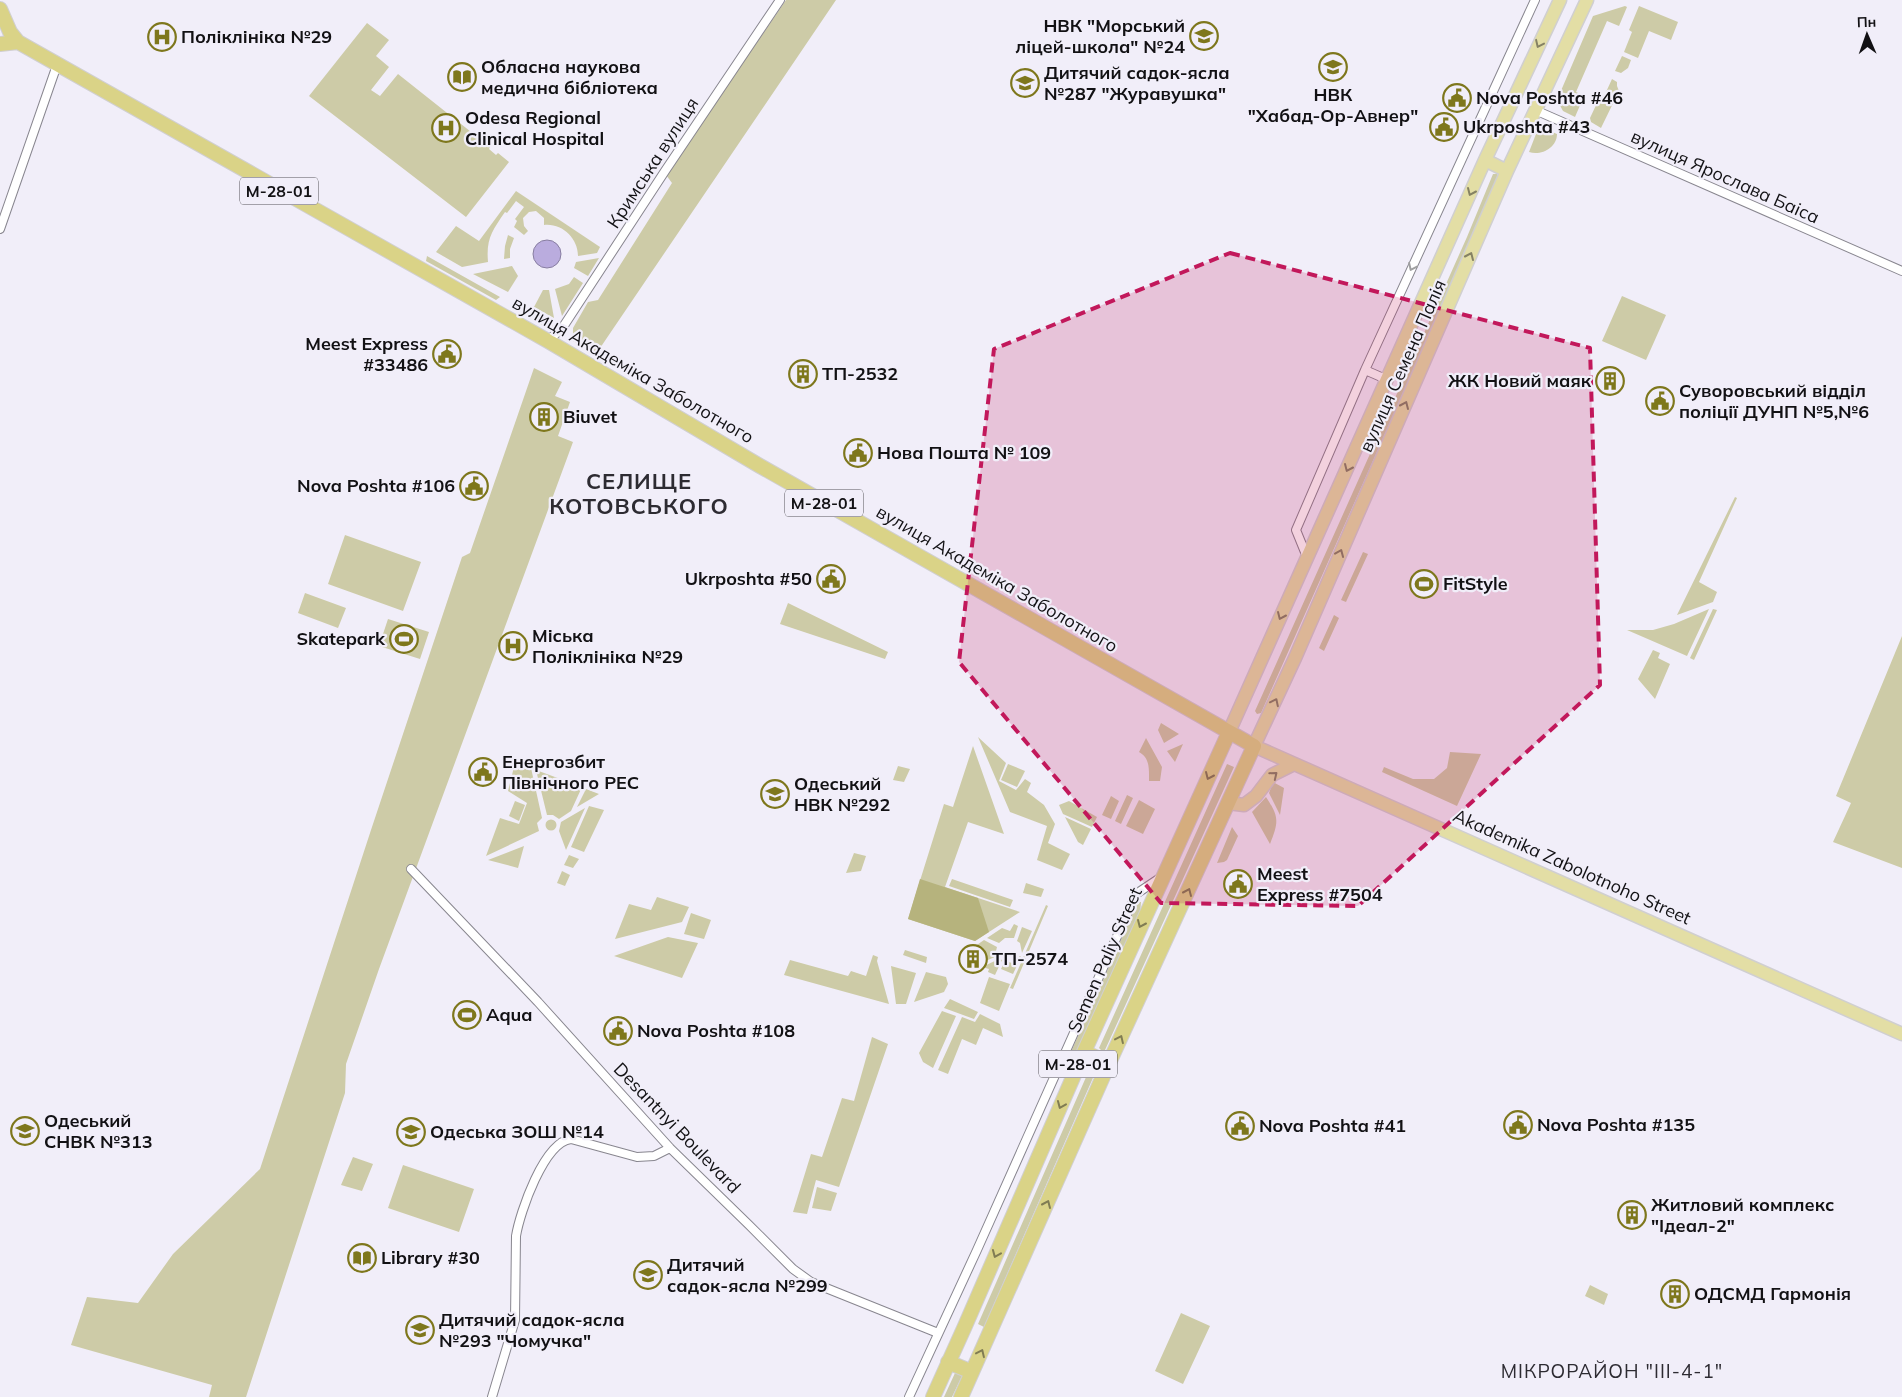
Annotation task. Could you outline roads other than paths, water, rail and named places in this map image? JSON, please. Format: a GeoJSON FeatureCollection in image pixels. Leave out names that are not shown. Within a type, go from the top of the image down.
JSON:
{"type":"FeatureCollection","features":[{"type":"Feature","properties":{"kind":"highway","name":"вулиця Академіка Заболотного"},"geometry":{"type":"LineString","coordinates":[[0,9],[10,32],[18,42],[548,342],[767,471],[1229,732]]}},
{"type":"Feature","properties":{"kind":"highway"},"geometry":{"type":"LineString","coordinates":[[0,44],[18,42]]}},
{"type":"Feature","properties":{"kind":"highway","name":"Akademika Zabolotnoho Street"},"geometry":{"type":"LineString","coordinates":[[1229,732],[1254,746]]}},
{"type":"Feature","properties":{"kind":"highway","name":"Semen Paliy Street"},"geometry":{"type":"LineString","coordinates":[[933,1397],[1084,1052],[1229,732]]}},
{"type":"Feature","properties":{"kind":"highway","name":"М-28-01"},"geometry":{"type":"LineString","coordinates":[[961,1397],[1109,1063],[1254,746]]}},
{"type":"Feature","properties":{"kind":"highway"},"geometry":{"type":"LineString","coordinates":[[1084,1052],[1109,1063]]}},
{"type":"Feature","properties":{"kind":"highway"},"geometry":{"type":"LineString","coordinates":[[948,1362],[972,1372]]}},
{"type":"Feature","properties":{"kind":"main road","name":"вулиця Семена Палія"},"geometry":{"type":"LineString","coordinates":[[1229,732],[1485,160],[1560,0]]}},
{"type":"Feature","properties":{"kind":"main road","name":"вулиця Семена Палія"},"geometry":{"type":"LineString","coordinates":[[1254,746],[1291,667],[1507,171],[1587,0]]}},
{"type":"Feature","properties":{"kind":"main road"},"geometry":{"type":"LineString","coordinates":[[1485,160],[1507,171]]}},
{"type":"Feature","properties":{"kind":"main road","name":"Akademika Zabolotnoho Street"},"geometry":{"type":"LineString","coordinates":[[1254,746],[1902,1034]]}},
{"type":"Feature","properties":{"kind":"main road"},"geometry":{"type":"LineString","coordinates":[[1228,803],[1244,805],[1256,796],[1272,775],[1294,764]]}},
{"type":"Feature","properties":{"kind":"street","name":"Кримська вулиця"},"geometry":{"type":"LineString","coordinates":[[548,342],[563,327],[670,163],[780,0]]}},
{"type":"Feature","properties":{"kind":"street"},"geometry":{"type":"LineString","coordinates":[[1308,557],[1296,530],[1365,370],[1535,0]]}},
{"type":"Feature","properties":{"kind":"street"},"geometry":{"type":"LineString","coordinates":[[0,229],[57,64]]}},
{"type":"Feature","properties":{"kind":"street","name":"вулиця Ярослава Баіса"},"geometry":{"type":"LineString","coordinates":[[1535,110],[1902,271]]}},
{"type":"Feature","properties":{"kind":"street"},"geometry":{"type":"LineString","coordinates":[[1365,370],[1388,380]]}},
{"type":"Feature","properties":{"kind":"street","name":"Desantnyi Boulevard"},"geometry":{"type":"LineString","coordinates":[[411,869],[538,1002],[670,1148],[801,1276],[811,1282],[938,1333]]}},
{"type":"Feature","properties":{"kind":"street"},"geometry":{"type":"LineString","coordinates":[[909,1397],[981,1242],[1136,894],[1163,877]]}},
{"type":"Feature","properties":{"kind":"street"},"geometry":{"type":"LineString","coordinates":[[492,1397],[515,1320],[516,1236],[518,1223],[530,1188],[550,1155],[563,1142],[572,1139],[637,1157],[654,1156],[670,1148]]}},
{"type":"Feature","properties":{"kind":"place","name":"НВК \"Морський ліцей-школа\" №24"},"geometry":{"type":"Point","coordinates":[1204,36]}},
{"type":"Feature","properties":{"kind":"place","name":"Поліклініка №29"},"geometry":{"type":"Point","coordinates":[162,37]}},
{"type":"Feature","properties":{"kind":"place","name":"НВК \"Хабад-Ор-Авнер\""},"geometry":{"type":"Point","coordinates":[1333,67]}},
{"type":"Feature","properties":{"kind":"place","name":"Обласна наукова медична бібліотека"},"geometry":{"type":"Point","coordinates":[462,77]}},
{"type":"Feature","properties":{"kind":"place","name":"Дитячий садок-ясла №287 \"Журавушка\""},"geometry":{"type":"Point","coordinates":[1025,83]}},
{"type":"Feature","properties":{"kind":"place","name":"Nova Poshta #46"},"geometry":{"type":"Point","coordinates":[1457,98]}},
{"type":"Feature","properties":{"kind":"place","name":"Ukrposhta #43"},"geometry":{"type":"Point","coordinates":[1444,127]}},
{"type":"Feature","properties":{"kind":"place","name":"Odesa Regional Clinical Hospital"},"geometry":{"type":"Point","coordinates":[446,128]}},
{"type":"Feature","properties":{"kind":"place","name":"Meest Express #33486"},"geometry":{"type":"Point","coordinates":[447,354]}},
{"type":"Feature","properties":{"kind":"place","name":"ТП-2532"},"geometry":{"type":"Point","coordinates":[803,374]}},
{"type":"Feature","properties":{"kind":"place","name":"ЖК Новий маяк"},"geometry":{"type":"Point","coordinates":[1610,381]}},
{"type":"Feature","properties":{"kind":"place","name":"Суворовський відділ поліції ДУНП №5,№6"},"geometry":{"type":"Point","coordinates":[1660,401]}},
{"type":"Feature","properties":{"kind":"place","name":"Biuvet"},"geometry":{"type":"Point","coordinates":[544,417]}},
{"type":"Feature","properties":{"kind":"place","name":"Нова Пошта № 109"},"geometry":{"type":"Point","coordinates":[858,453]}},
{"type":"Feature","properties":{"kind":"place","name":"Nova Poshta #106"},"geometry":{"type":"Point","coordinates":[474,486]}},
{"type":"Feature","properties":{"kind":"place","name":"Ukrposhta #50"},"geometry":{"type":"Point","coordinates":[831,579]}},
{"type":"Feature","properties":{"kind":"place","name":"FitStyle"},"geometry":{"type":"Point","coordinates":[1424,584]}},
{"type":"Feature","properties":{"kind":"place","name":"Skatepark"},"geometry":{"type":"Point","coordinates":[404,639]}},
{"type":"Feature","properties":{"kind":"place","name":"Міська Поліклініка №29"},"geometry":{"type":"Point","coordinates":[513,646]}},
{"type":"Feature","properties":{"kind":"place","name":"Енергозбит Північного РЕС"},"geometry":{"type":"Point","coordinates":[483,772]}},
{"type":"Feature","properties":{"kind":"place","name":"Одеський НВК №292"},"geometry":{"type":"Point","coordinates":[775,794]}},
{"type":"Feature","properties":{"kind":"place","name":"Meest Express #7504"},"geometry":{"type":"Point","coordinates":[1238,884]}},
{"type":"Feature","properties":{"kind":"place","name":"ТП-2574"},"geometry":{"type":"Point","coordinates":[973,959]}},
{"type":"Feature","properties":{"kind":"place","name":"Aqua"},"geometry":{"type":"Point","coordinates":[467,1015]}},
{"type":"Feature","properties":{"kind":"place","name":"Nova Poshta #108"},"geometry":{"type":"Point","coordinates":[618,1031]}},
{"type":"Feature","properties":{"kind":"place","name":"Nova Poshta #135"},"geometry":{"type":"Point","coordinates":[1518,1125]}},
{"type":"Feature","properties":{"kind":"place","name":"Nova Poshta #41"},"geometry":{"type":"Point","coordinates":[1240,1126]}},
{"type":"Feature","properties":{"kind":"place","name":"Одеський СНВК №313"},"geometry":{"type":"Point","coordinates":[25,1131]}},
{"type":"Feature","properties":{"kind":"place","name":"Одеська ЗОШ №14"},"geometry":{"type":"Point","coordinates":[411,1132]}},
{"type":"Feature","properties":{"kind":"place","name":"Житловий комплекс \"Ідеал-2\""},"geometry":{"type":"Point","coordinates":[1632,1215]}},
{"type":"Feature","properties":{"kind":"place","name":"Library #30"},"geometry":{"type":"Point","coordinates":[362,1258]}},
{"type":"Feature","properties":{"kind":"place","name":"Дитячий садок-ясла №299"},"geometry":{"type":"Point","coordinates":[648,1275]}},
{"type":"Feature","properties":{"kind":"place","name":"ОДСМД Гармонія"},"geometry":{"type":"Point","coordinates":[1675,1294]}},
{"type":"Feature","properties":{"kind":"place","name":"Дитячий садок-ясла №293 \"Чомучка\""},"geometry":{"type":"Point","coordinates":[420,1330]}},
{"type":"Feature","properties":{"kind":"district","name":"СЕЛИЩЕ КОТОВСЬКОГО"},"geometry":{"type":"Point","coordinates":[639,494]}},
{"type":"Feature","properties":{"kind":"district","name":"МІКРОРАЙОН \"ІІІ-4-1\""},"geometry":{"type":"Point","coordinates":[1612,1371]}}]}
